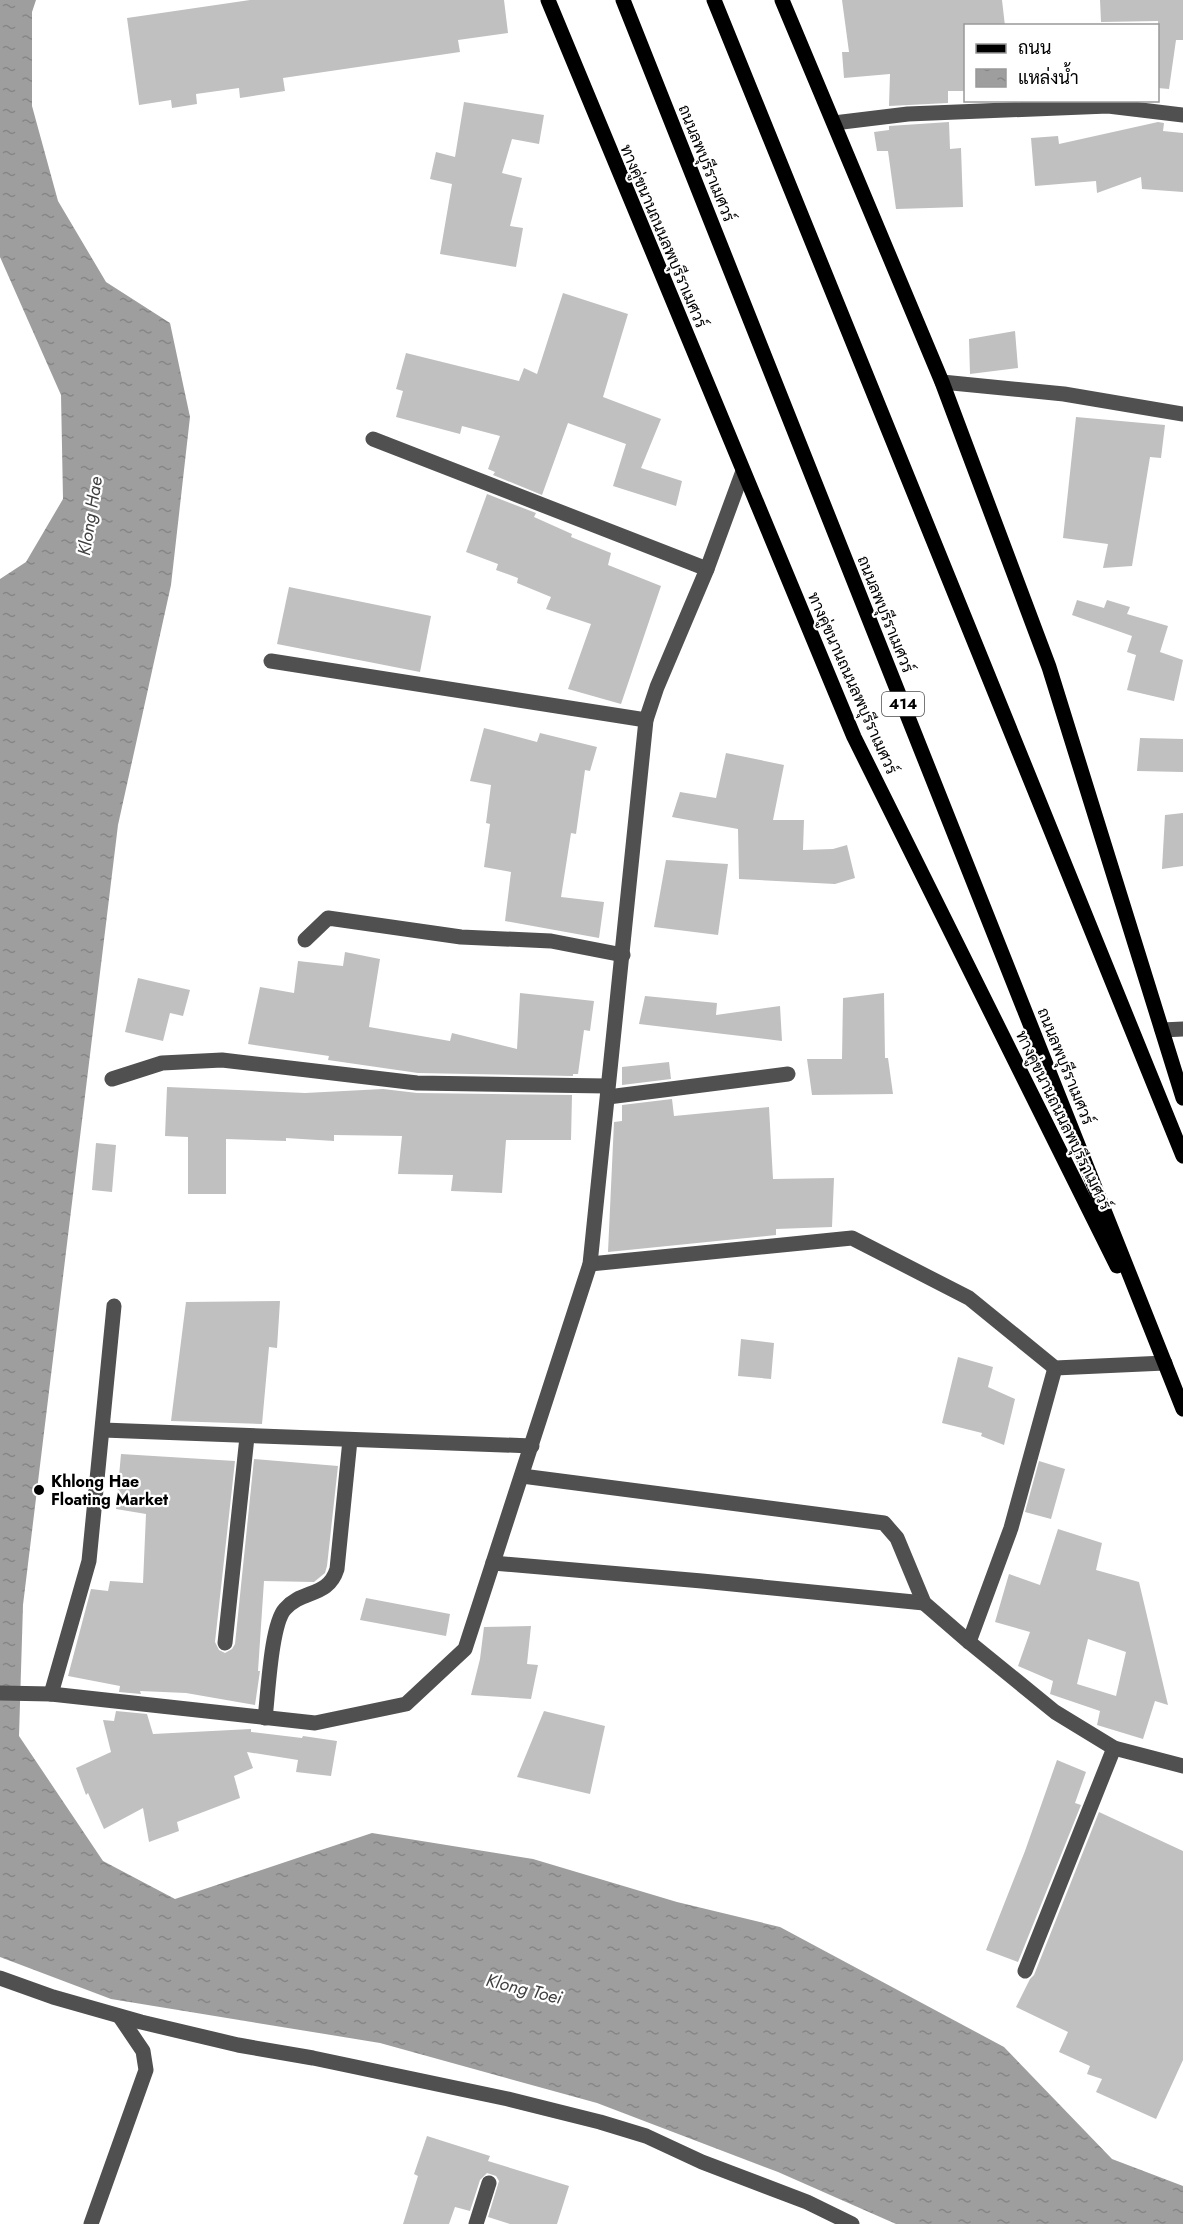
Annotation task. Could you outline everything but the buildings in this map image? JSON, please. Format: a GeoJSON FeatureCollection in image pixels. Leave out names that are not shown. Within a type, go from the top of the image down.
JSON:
{"type":"FeatureCollection","features":[{"type":"Feature","properties":{"kind":"main road","name":"ทางคู่ขนานถนนลพบุรีราเมศวร์"},"geometry":{"type":"LineString","coordinates":[[548,0],[854,738],[1165,1363]]}},
{"type":"Feature","properties":{"kind":"main road","name":"ถนนลพบุรีราเมศวร์"},"geometry":{"type":"LineString","coordinates":[[623,0],[1183,1409]]}},
{"type":"Feature","properties":{"kind":"main road"},"geometry":{"type":"LineString","coordinates":[[714,0],[1183,1156]]}},
{"type":"Feature","properties":{"kind":"main road"},"geometry":{"type":"LineString","coordinates":[[782,0],[942,382],[1049,667],[1182,1090]]}},
{"type":"Feature","properties":{"kind":"street"},"geometry":{"type":"LineString","coordinates":[[834,123],[908,114],[1108,106],[1183,115]]}},
{"type":"Feature","properties":{"kind":"street"},"geometry":{"type":"LineString","coordinates":[[942,382],[1064,394],[1183,414]]}},
{"type":"Feature","properties":{"kind":"street"},"geometry":{"type":"LineString","coordinates":[[373,439],[707,569]]}},
{"type":"Feature","properties":{"kind":"street"},"geometry":{"type":"LineString","coordinates":[[0,1693],[51,1694],[315,1723],[406,1704],[465,1649],[590,1264],[646,720],[657,687],[707,569],[743,471]]}},
{"type":"Feature","properties":{"kind":"street"},"geometry":{"type":"LineString","coordinates":[[270,661],[646,720]]}},
{"type":"Feature","properties":{"kind":"street"},"geometry":{"type":"LineString","coordinates":[[305,940],[327,918],[461,937],[550,941],[623,955]]}},
{"type":"Feature","properties":{"kind":"street"},"geometry":{"type":"LineString","coordinates":[[1162,1030],[1183,1029]]}},
{"type":"Feature","properties":{"kind":"street"},"geometry":{"type":"LineString","coordinates":[[112,1079],[162,1063],[222,1060],[417,1083],[608,1092],[788,1074]]}},
{"type":"Feature","properties":{"kind":"street"},"geometry":{"type":"LineString","coordinates":[[590,1264],[852,1238],[969,1298],[1055,1368],[1165,1363]]}},
{"type":"Feature","properties":{"kind":"street"},"geometry":{"type":"LineString","coordinates":[[51,1694],[89,1561],[114,1306]]}},
{"type":"Feature","properties":{"kind":"street"},"geometry":{"type":"LineString","coordinates":[[969,1642],[1011,1528],[1055,1368]]}},
{"type":"Feature","properties":{"kind":"street"},"geometry":{"type":"LineString","coordinates":[[103,1430],[532,1446]]}},
{"type":"Feature","properties":{"kind":"street"},"geometry":{"type":"LineString","coordinates":[[225,1643],[247,1437]]}},
{"type":"Feature","properties":{"kind":"street"},"geometry":{"type":"LineString","coordinates":[[265,1718],[276,1632],[284,1610],[301,1597],[323,1590],[333,1580],[337,1569],[350,1440]]}},
{"type":"Feature","properties":{"kind":"street"},"geometry":{"type":"LineString","coordinates":[[522,1476],[884,1523],[897,1538],[924,1603],[1055,1712],[1114,1748],[1183,1766]]}},
{"type":"Feature","properties":{"kind":"street"},"geometry":{"type":"LineString","coordinates":[[493,1563],[924,1603]]}},
{"type":"Feature","properties":{"kind":"street"},"geometry":{"type":"LineString","coordinates":[[1025,1971],[1114,1748]]}},
{"type":"Feature","properties":{"kind":"street"},"geometry":{"type":"LineString","coordinates":[[0,1978],[120,2017],[238,2045],[314,2058],[508,2099],[600,2122],[646,2136],[702,2162],[807,2202],[852,2224]]}},
{"type":"Feature","properties":{"kind":"street"},"geometry":{"type":"LineString","coordinates":[[91,2224],[146,2070],[143,2051],[120,2017]]}},
{"type":"Feature","properties":{"kind":"street"},"geometry":{"type":"LineString","coordinates":[[477,2224],[489,2183]]}},
{"type":"Feature","properties":{"kind":"water"},"geometry":{"type":"Polygon","coordinates":[[[0,0],[36,0],[32,12],[32,106],[58,201],[106,282],[170,323],[190,417],[171,585],[118,825],[23,1605],[19,1736],[103,1861],[175,1899],[372,1833],[533,1859],[677,1902],[780,1927],[1004,2047],[1112,2159],[1183,2186],[1183,2224],[896,2224],[778,2172],[597,2103],[380,2043],[111,1999],[0,1957],[0,579],[26,562],[63,499],[61,395],[0,257],[0,0]]]}},
{"type":"Feature","properties":{"kind":"place","name":"Khlong Hae Floating Market"},"geometry":{"type":"Point","coordinates":[39,1490]}},
{"type":"Feature","properties":{"kind":"water label","name":"Klong Hae"},"geometry":{"type":"Point","coordinates":[90,516]}},
{"type":"Feature","properties":{"kind":"water label","name":"Klong Toei"},"geometry":{"type":"Point","coordinates":[524,1989]}}]}
